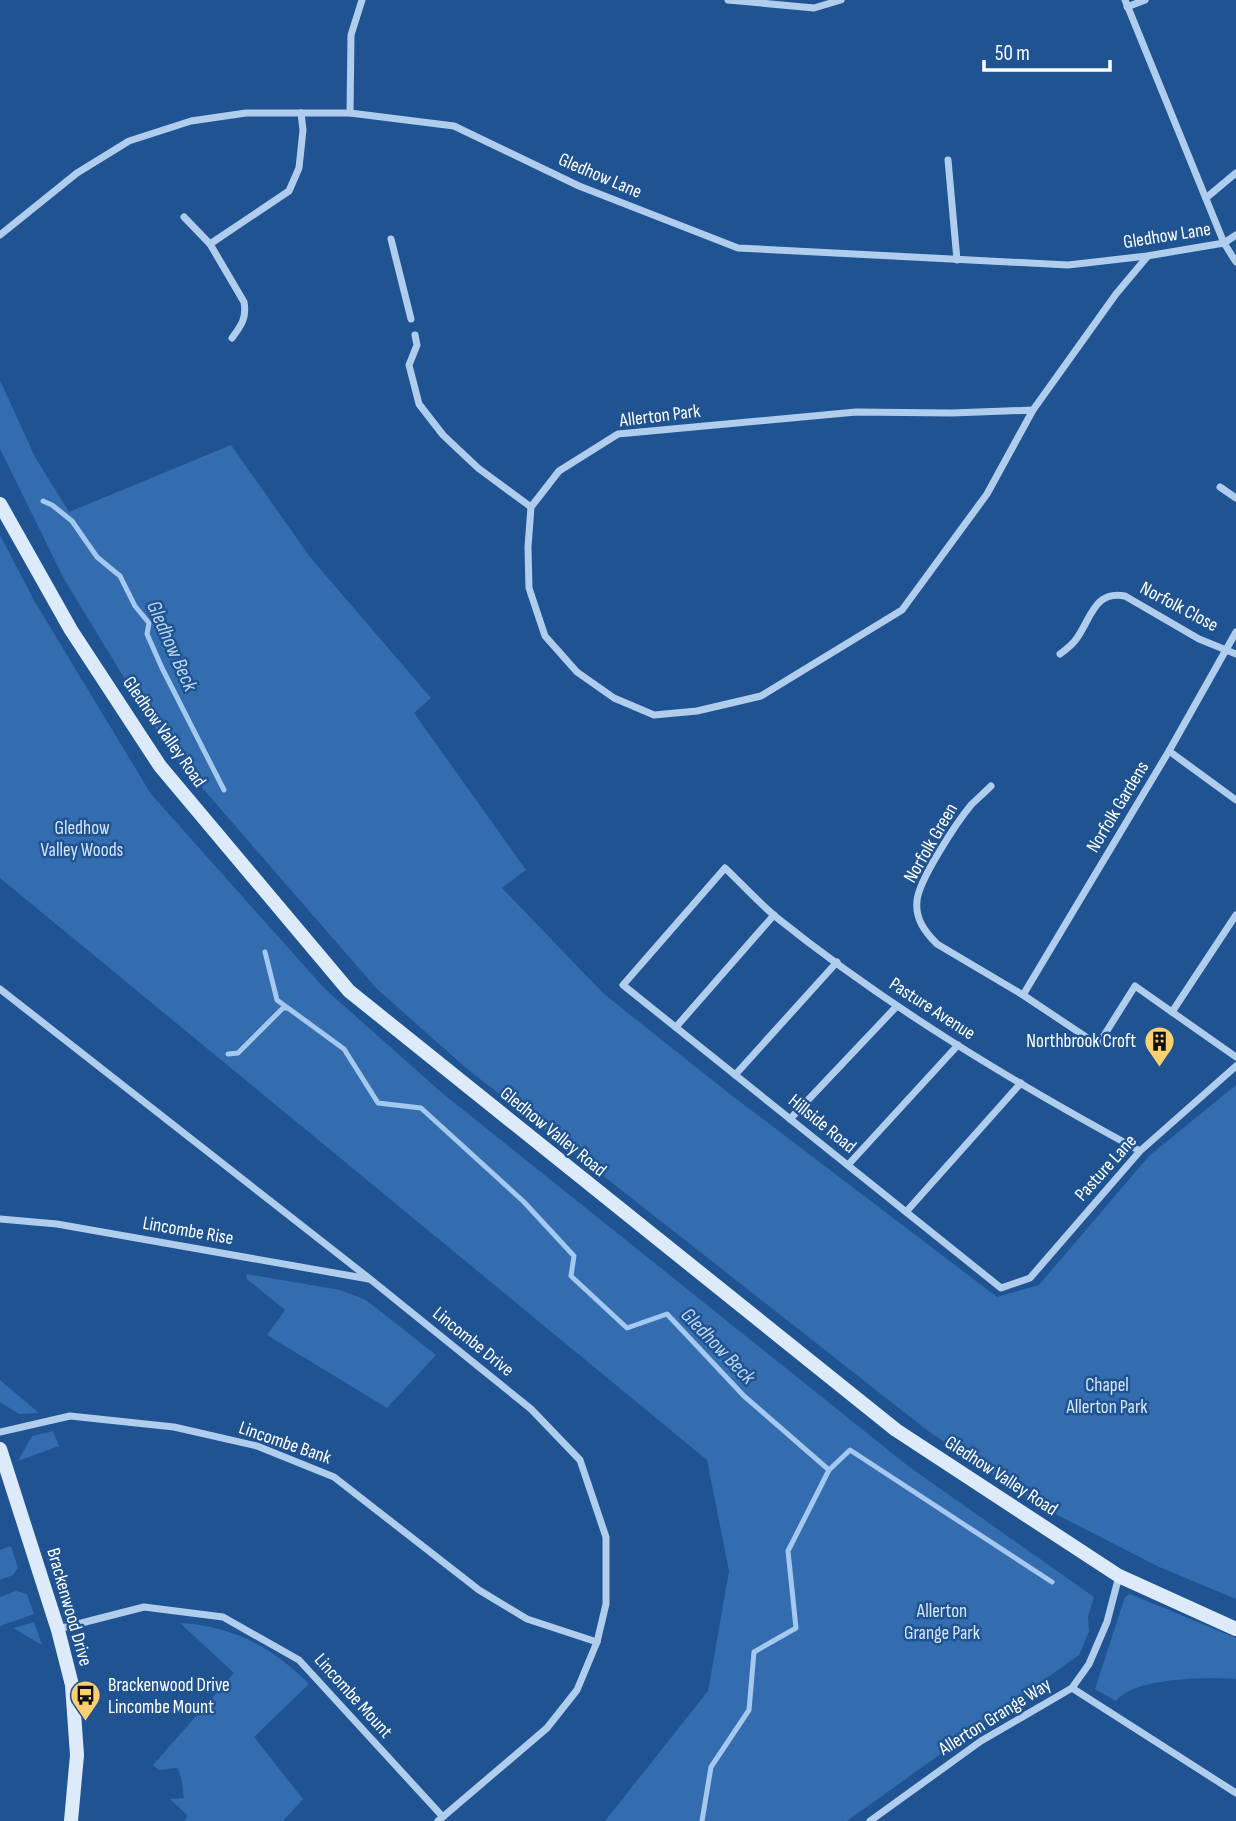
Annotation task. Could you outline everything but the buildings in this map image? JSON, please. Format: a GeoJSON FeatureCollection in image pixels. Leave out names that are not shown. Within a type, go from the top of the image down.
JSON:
{"type":"FeatureCollection","features":[{"type":"Feature","properties":{"kind":"street"},"geometry":{"type":"LineString","coordinates":[[350,113],[351,35],[362,0]]}},
{"type":"Feature","properties":{"kind":"street"},"geometry":{"type":"LineString","coordinates":[[728,0],[814,8],[841,0]]}},
{"type":"Feature","properties":{"kind":"street"},"geometry":{"type":"LineString","coordinates":[[1146,0],[1126,4],[1224,243],[1236,262]]}},
{"type":"Feature","properties":{"kind":"street","name":"Gledhow Lane"},"geometry":{"type":"LineString","coordinates":[[0,235],[77,173],[130,141],[191,121],[246,113],[350,113],[454,126],[579,186],[738,248],[1068,265],[1147,256],[1224,243]]}},
{"type":"Feature","properties":{"kind":"street"},"geometry":{"type":"LineString","coordinates":[[210,244],[289,191],[299,168],[303,130],[301,113]]}},
{"type":"Feature","properties":{"kind":"street"},"geometry":{"type":"LineString","coordinates":[[948,160],[957,260]]}},
{"type":"Feature","properties":{"kind":"street"},"geometry":{"type":"LineString","coordinates":[[1206,198],[1236,173]]}},
{"type":"Feature","properties":{"kind":"street"},"geometry":{"type":"LineString","coordinates":[[184,217],[210,244],[244,302],[246,312],[243,323],[232,338]]}},
{"type":"Feature","properties":{"kind":"street"},"geometry":{"type":"LineString","coordinates":[[1224,243],[1236,235]]}},
{"type":"Feature","properties":{"kind":"street"},"geometry":{"type":"LineString","coordinates":[[391,239],[411,319]]}},
{"type":"Feature","properties":{"kind":"street"},"geometry":{"type":"LineString","coordinates":[[415,335],[417,345],[409,365],[419,404],[443,435],[478,468],[531,507],[529,588],[545,636],[577,672],[614,698],[654,715],[697,712],[761,696],[902,610],[987,494],[1034,411],[1116,294],[1147,256]]}},
{"type":"Feature","properties":{"kind":"street","name":"Allerton Park"},"geometry":{"type":"LineString","coordinates":[[531,507],[559,471],[618,434],[856,412],[952,414],[1034,411]]}},
{"type":"Feature","properties":{"kind":"street"},"geometry":{"type":"LineString","coordinates":[[1220,487],[1236,498]]}},
{"type":"Feature","properties":{"kind":"street","name":"Gledhow Valley Road"},"geometry":{"type":"LineString","coordinates":[[0,504],[71,630],[160,766],[349,991],[897,1430],[1119,1576],[1236,1629]]}},
{"type":"Feature","properties":{"kind":"street","name":"Norfolk Close"},"geometry":{"type":"LineString","coordinates":[[1060,654],[1077,638],[1097,603],[1118,595],[1125,596],[1199,639],[1236,654]]}},
{"type":"Feature","properties":{"kind":"street","name":"Norfolk Gardens"},"geometry":{"type":"LineString","coordinates":[[1023,995],[1169,751],[1236,632]]}},
{"type":"Feature","properties":{"kind":"street"},"geometry":{"type":"LineString","coordinates":[[1169,751],[1236,800]]}},
{"type":"Feature","properties":{"kind":"street","name":"Norfolk Green"},"geometry":{"type":"LineString","coordinates":[[991,786],[970,806],[920,885],[918,917],[925,932],[937,944],[1023,995],[1098,1045],[1135,986],[1172,1013]]}},
{"type":"Feature","properties":{"kind":"street","name":"Pasture Avenue"},"geometry":{"type":"LineString","coordinates":[[623,985],[725,869],[774,915],[896,1007],[1140,1152]]}},
{"type":"Feature","properties":{"kind":"street"},"geometry":{"type":"LineString","coordinates":[[676,1027],[774,915]]}},
{"type":"Feature","properties":{"kind":"street"},"geometry":{"type":"LineString","coordinates":[[1236,915],[1172,1013],[1236,1057]]}},
{"type":"Feature","properties":{"kind":"street"},"geometry":{"type":"LineString","coordinates":[[734,1074],[837,962]]}},
{"type":"Feature","properties":{"kind":"street","name":"Hillside Road"},"geometry":{"type":"LineString","coordinates":[[623,985],[1000,1288]]}},
{"type":"Feature","properties":{"kind":"street","name":"Lincombe Drive"},"geometry":{"type":"LineString","coordinates":[[0,989],[531,1409],[580,1460],[606,1537],[606,1604],[597,1643],[576,1690],[547,1728],[440,1819]]}},
{"type":"Feature","properties":{"kind":"street"},"geometry":{"type":"LineString","coordinates":[[790,1119],[896,1007]]}},
{"type":"Feature","properties":{"kind":"street"},"geometry":{"type":"LineString","coordinates":[[848,1165],[958,1045]]}},
{"type":"Feature","properties":{"kind":"street","name":"Pasture Lane"},"geometry":{"type":"LineString","coordinates":[[1000,1288],[1030,1278],[1140,1152],[1236,1066]]}},
{"type":"Feature","properties":{"kind":"street"},"geometry":{"type":"LineString","coordinates":[[906,1212],[1021,1083]]}},
{"type":"Feature","properties":{"kind":"street","name":"Lincombe Rise"},"geometry":{"type":"LineString","coordinates":[[0,1219],[57,1224],[370,1279]]}},
{"type":"Feature","properties":{"kind":"street","name":"Lincombe Bank"},"geometry":{"type":"LineString","coordinates":[[0,1432],[70,1416],[174,1426],[257,1446],[334,1476],[479,1590],[527,1619],[597,1643]]}},
{"type":"Feature","properties":{"kind":"street","name":"Brackenwood Drive"},"geometry":{"type":"LineString","coordinates":[[0,1449],[58,1630],[72,1685],[77,1755],[71,1821]]}},
{"type":"Feature","properties":{"kind":"street","name":"Allerton Grange Way"},"geometry":{"type":"LineString","coordinates":[[870,1821],[981,1741],[1072,1688],[1089,1664],[1107,1622],[1119,1576]]}},
{"type":"Feature","properties":{"kind":"street","name":"Lincombe Mount"},"geometry":{"type":"LineString","coordinates":[[58,1630],[144,1607],[223,1617],[299,1660],[440,1819]]}},
{"type":"Feature","properties":{"kind":"street"},"geometry":{"type":"LineString","coordinates":[[1072,1688],[1236,1793]]}},
{"type":"Feature","properties":{"kind":"green space","name":"Chapel Allerton Park"},"geometry":{"type":"Polygon","coordinates":[[[0,380],[35,457],[69,512],[231,445],[310,557],[431,698],[414,713],[526,870],[502,888],[604,994],[726,1091],[997,1297],[1039,1285],[1149,1156],[1236,1085],[1236,1599],[1157,1566],[1040,1506],[928,1431],[466,1068],[376,988],[165,745],[64,579],[0,449],[0,380]]]}},
{"type":"Feature","properties":{"kind":"green space","name":"Gledhow Valley Woods"},"geometry":{"type":"Polygon","coordinates":[[[0,535],[35,602],[151,794],[325,989],[441,1092],[908,1466],[1094,1597],[1088,1617],[1089,1632],[1079,1655],[847,1821],[605,1821],[708,1691],[729,1571],[707,1460],[0,878],[0,535]]]}},
{"type":"Feature","properties":{"kind":"green space"},"geometry":{"type":"Polygon","coordinates":[[[246,1274],[340,1290],[366,1300],[436,1355],[387,1408],[267,1335],[285,1310],[247,1279],[246,1274]]]}},
{"type":"Feature","properties":{"kind":"green space"},"geometry":{"type":"Polygon","coordinates":[[[0,1380],[39,1413],[19,1414],[0,1402],[0,1380]]]}},
{"type":"Feature","properties":{"kind":"green space"},"geometry":{"type":"Polygon","coordinates":[[[53,1431],[59,1446],[18,1461],[32,1436],[53,1431]]]}},
{"type":"Feature","properties":{"kind":"green space"},"geometry":{"type":"Polygon","coordinates":[[[11,1546],[18,1568],[13,1575],[0,1580],[0,1550],[11,1546]]]}},
{"type":"Feature","properties":{"kind":"green space"},"geometry":{"type":"Polygon","coordinates":[[[16,1591],[27,1594],[34,1614],[0,1626],[0,1597],[16,1591]]]}},
{"type":"Feature","properties":{"kind":"green space"},"geometry":{"type":"Polygon","coordinates":[[[1130,1594],[1236,1638],[1236,1679],[1208,1678],[1154,1683],[1125,1693],[1116,1701],[1095,1689],[1125,1597],[1130,1594]]]}},
{"type":"Feature","properties":{"kind":"green space"},"geometry":{"type":"Polygon","coordinates":[[[34,1622],[42,1645],[13,1628],[34,1622]]]}},
{"type":"Feature","properties":{"kind":"green space"},"geometry":{"type":"Polygon","coordinates":[[[180,1623],[217,1629],[250,1641],[281,1659],[309,1684],[254,1737],[303,1799],[283,1821],[185,1821],[187,1815],[170,1799],[184,1798],[179,1771],[177,1768],[159,1770],[153,1765],[234,1673],[180,1623]]]}},
{"type":"Feature","properties":{"kind":"waterway","name":"Gledhow Beck"},"geometry":{"type":"LineString","coordinates":[[43,501],[72,521],[97,557],[120,576],[135,606],[149,623],[147,634],[162,668],[224,790]]}},
{"type":"Feature","properties":{"kind":"waterway","name":"Gledhow Beck"},"geometry":{"type":"LineString","coordinates":[[265,952],[277,1000],[344,1049],[378,1103],[421,1108],[524,1202],[574,1256],[571,1276],[627,1328],[667,1314],[744,1396],[829,1470],[788,1551],[796,1628],[754,1652],[749,1710],[711,1767],[702,1821]]}},
{"type":"Feature","properties":{"kind":"waterway"},"geometry":{"type":"LineString","coordinates":[[228,1054],[238,1053],[283,1008],[287,1008]]}},
{"type":"Feature","properties":{"kind":"waterway"},"geometry":{"type":"LineString","coordinates":[[829,1470],[850,1450],[1052,1582]]}},
{"type":"Feature","properties":{"kind":"place","name":"Northbrook Croft"},"geometry":{"type":"Point","coordinates":[1159,1068]}},
{"type":"Feature","properties":{"kind":"place","name":"Brackenwood Drive Lincombe Mount"},"geometry":{"type":"Point","coordinates":[85,1723]}},
{"type":"Feature","properties":{"kind":"park label","name":"Allerton Grange Park"},"geometry":{"type":"Point","coordinates":[942,1622]}}]}
